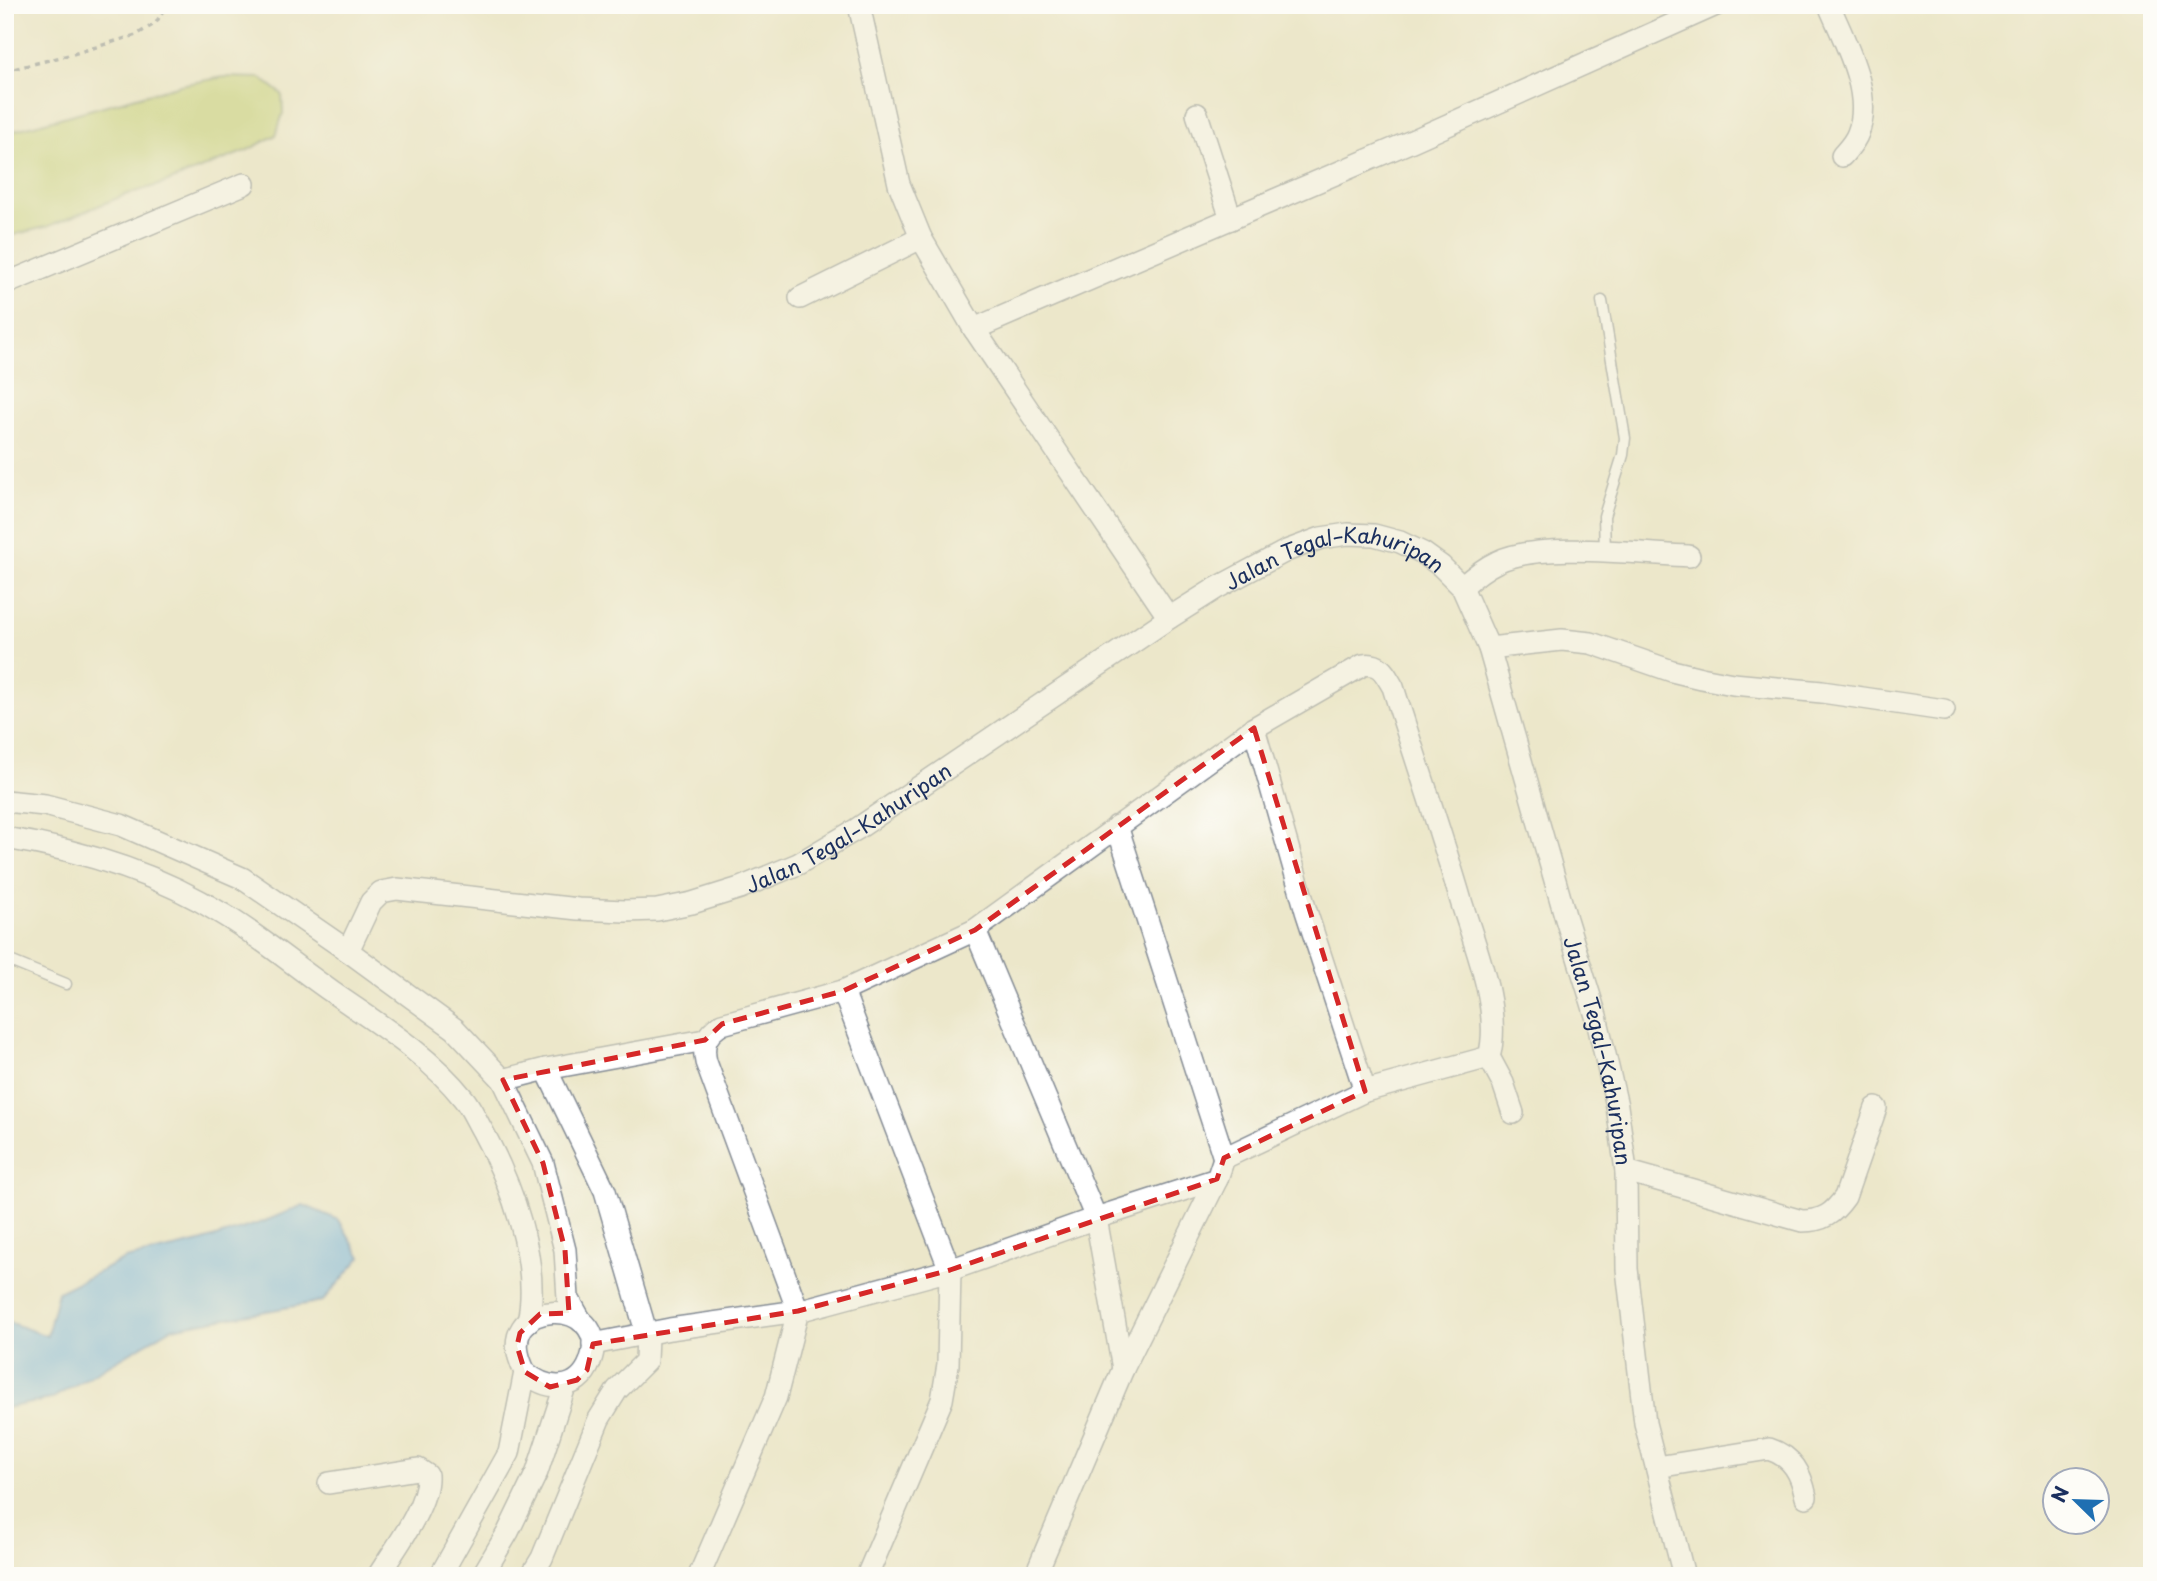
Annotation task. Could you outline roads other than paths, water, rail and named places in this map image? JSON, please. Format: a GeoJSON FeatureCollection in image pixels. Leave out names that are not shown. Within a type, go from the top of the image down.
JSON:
{"type":"FeatureCollection","features":[{"type":"Feature","properties":{"kind":"street"},"geometry":{"type":"LineString","coordinates":[[859,5],[898,184],[922,238],[974,329],[1169,618]]}},
{"type":"Feature","properties":{"kind":"street"},"geometry":{"type":"LineString","coordinates":[[974,329],[1412,141],[1716,5]]}},
{"type":"Feature","properties":{"kind":"street"},"geometry":{"type":"LineString","coordinates":[[1829,5],[1855,66],[1862,104],[1860,130],[1842,156]]}},
{"type":"Feature","properties":{"kind":"street"},"geometry":{"type":"LineString","coordinates":[[1197,114],[1231,219]]}},
{"type":"Feature","properties":{"kind":"street"},"geometry":{"type":"LineString","coordinates":[[5,284],[244,184]]}},
{"type":"Feature","properties":{"kind":"street"},"geometry":{"type":"LineString","coordinates":[[800,298],[922,238]]}},
{"type":"Feature","properties":{"kind":"street","name":"Jalan Tegal–Kahuripan"},"geometry":{"type":"LineString","coordinates":[[348,951],[371,902],[381,892],[389,890],[578,909],[625,911],[657,910],[692,903],[740,888],[798,863],[857,829],[1169,618],[1215,589],[1286,551],[1321,538],[1348,534],[1374,535],[1400,542],[1423,553],[1441,566],[1462,587],[1489,648],[1596,1016],[1617,1106],[1626,1171],[1627,1269],[1645,1423],[1684,1576]]}},
{"type":"Feature","properties":{"kind":"street"},"geometry":{"type":"LineString","coordinates":[[1462,587],[1479,572],[1520,554],[1551,551],[1689,556]]}},
{"type":"Feature","properties":{"kind":"street"},"geometry":{"type":"LineString","coordinates":[[1489,648],[1562,640],[1591,643],[1672,671],[1701,678],[1944,710]]}},
{"type":"Feature","properties":{"kind":"street"},"geometry":{"type":"LineString","coordinates":[[699,1576],[776,1397],[798,1311],[706,1062],[703,1050],[705,1040],[722,1024],[843,991],[975,930],[1254,728],[1363,665],[1377,665],[1393,687],[1439,826],[1483,974],[1493,1032],[1489,1057],[1503,1083],[1513,1113]]}},
{"type":"Feature","properties":{"kind":"street"},"geometry":{"type":"LineString","coordinates":[[1254,728],[1306,911],[1365,1091]]}},
{"type":"Feature","properties":{"kind":"street"},"geometry":{"type":"LineString","coordinates":[[5,801],[46,805],[121,825],[243,878],[455,1030],[503,1080],[543,1163],[565,1250],[568,1298],[587,1328],[593,1344],[592,1358],[587,1370],[577,1380],[565,1386],[550,1387],[536,1382],[525,1372],[519,1360],[517,1346],[520,1333],[528,1322],[540,1314],[554,1311],[568,1313],[581,1321]]}},
{"type":"Feature","properties":{"kind":"street"},"geometry":{"type":"LineString","coordinates":[[1035,1576],[1123,1369],[1217,1179],[1224,1158],[1117,826]]}},
{"type":"Feature","properties":{"kind":"street"},"geometry":{"type":"LineString","coordinates":[[5,838],[41,844],[108,863],[168,885],[224,915],[414,1049],[464,1099],[501,1166],[528,1252],[533,1299],[528,1322]]}},
{"type":"Feature","properties":{"kind":"street"},"geometry":{"type":"LineString","coordinates":[[975,930],[1096,1218],[1123,1369]]}},
{"type":"Feature","properties":{"kind":"street"},"geometry":{"type":"LineString","coordinates":[[843,991],[950,1270],[948,1365],[942,1400],[867,1576]]}},
{"type":"Feature","properties":{"kind":"street"},"geometry":{"type":"LineString","coordinates":[[503,1080],[546,1069],[705,1040]]}},
{"type":"Feature","properties":{"kind":"street"},"geometry":{"type":"LineString","coordinates":[[1224,1158],[1365,1091],[1489,1057]]}},
{"type":"Feature","properties":{"kind":"street"},"geometry":{"type":"LineString","coordinates":[[546,1069],[604,1191],[647,1335],[646,1361],[617,1390],[599,1419],[536,1567],[555,1576]]}},
{"type":"Feature","properties":{"kind":"street"},"geometry":{"type":"LineString","coordinates":[[1626,1171],[1802,1221],[1815,1221],[1836,1210],[1845,1197],[1876,1108]]}},
{"type":"Feature","properties":{"kind":"street"},"geometry":{"type":"LineString","coordinates":[[593,1344],[670,1329],[798,1311],[950,1270],[1096,1218],[1217,1179]]}},
{"type":"Feature","properties":{"kind":"street"},"geometry":{"type":"LineString","coordinates":[[440,1576],[509,1453],[525,1372]]}},
{"type":"Feature","properties":{"kind":"street"},"geometry":{"type":"LineString","coordinates":[[482,1576],[508,1532],[537,1472],[565,1386]]}},
{"type":"Feature","properties":{"kind":"street"},"geometry":{"type":"LineString","coordinates":[[1657,1467],[1769,1449],[1791,1461],[1802,1476],[1806,1497]]}},
{"type":"Feature","properties":{"kind":"street"},"geometry":{"type":"LineString","coordinates":[[329,1483],[418,1469],[427,1475],[428,1488],[420,1505],[378,1576]]}},
{"type":"Feature","properties":{"kind":"lane"},"geometry":{"type":"LineString","coordinates":[[1602,301],[1625,438],[1623,455],[1604,516],[1605,552]]}},
{"type":"Feature","properties":{"kind":"lane"},"geometry":{"type":"LineString","coordinates":[[5,959],[66,984]]}},
{"type":"Feature","properties":{"kind":"water"},"geometry":{"type":"Polygon","coordinates":[[[303,1205],[339,1220],[361,1257],[323,1301],[172,1328],[51,1399],[5,1408],[5,1321],[47,1336],[58,1292],[125,1259],[200,1242],[263,1222],[303,1205]]]}}]}
